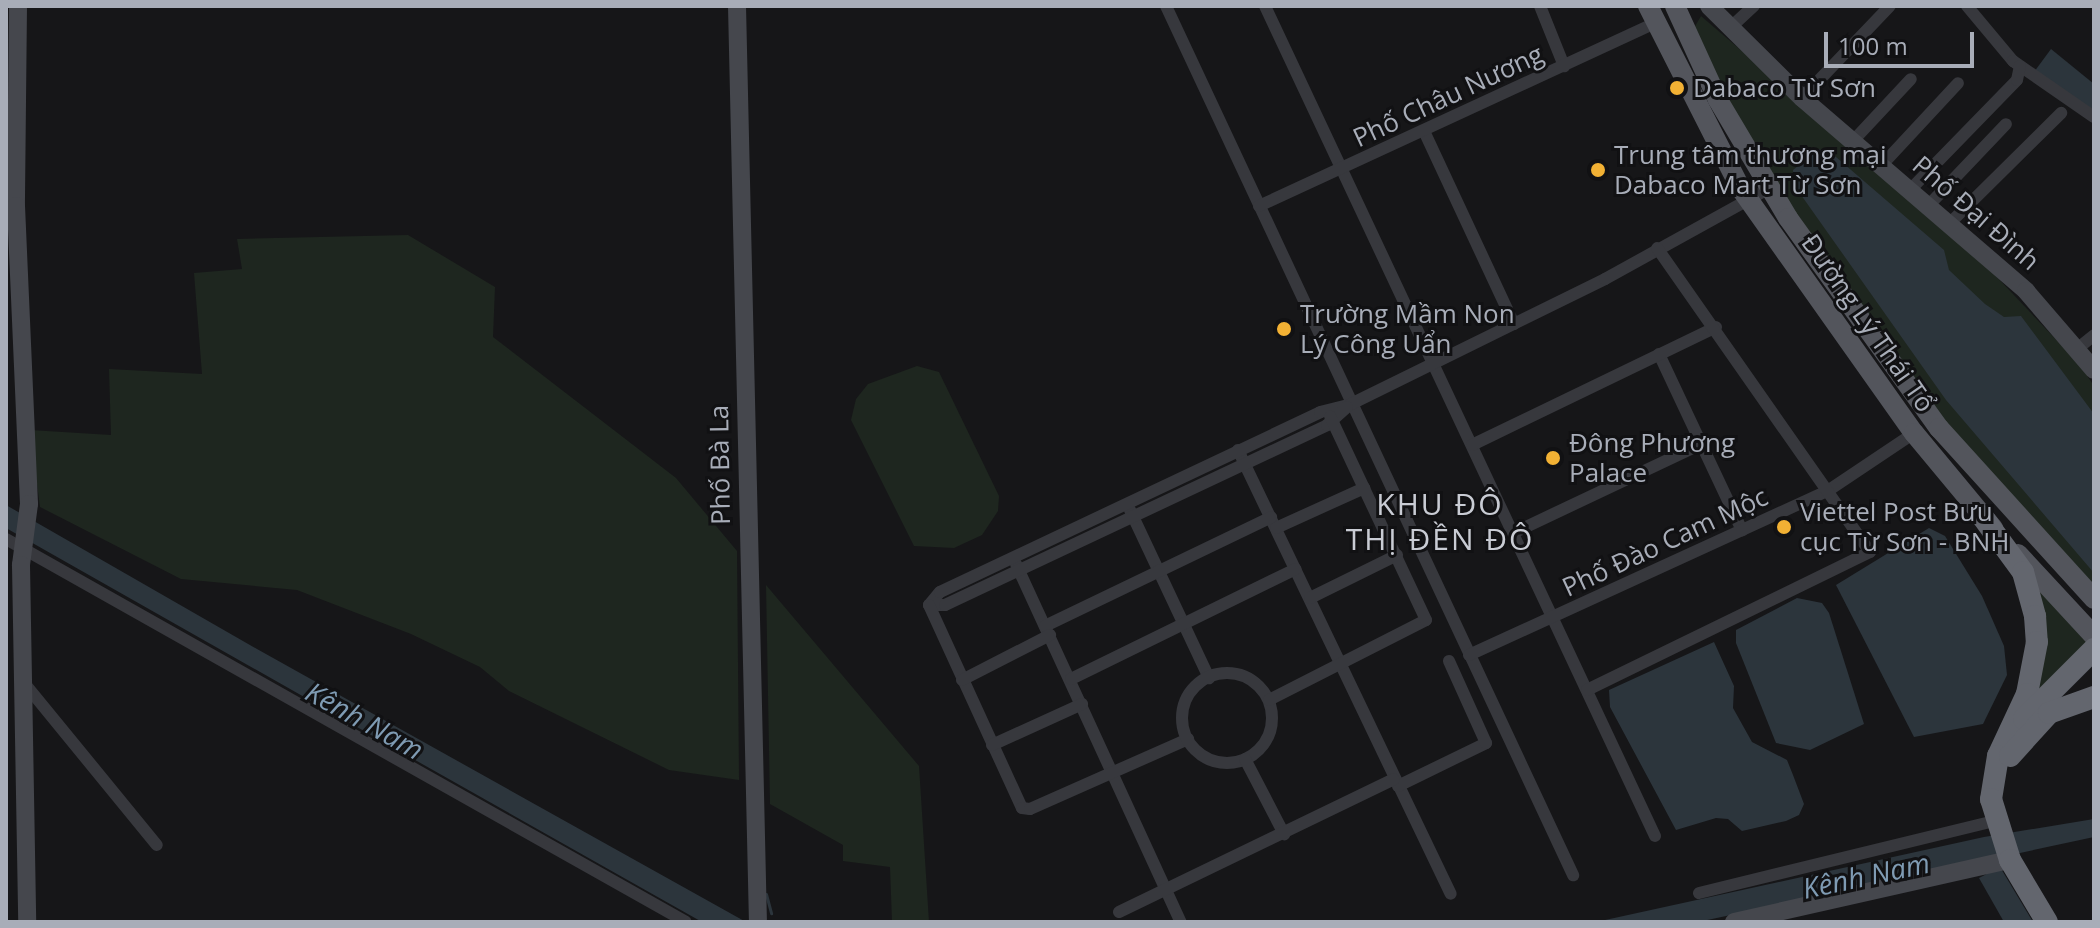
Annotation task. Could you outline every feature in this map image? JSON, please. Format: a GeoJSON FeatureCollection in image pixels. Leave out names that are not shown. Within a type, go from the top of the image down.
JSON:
{"type":"FeatureCollection","features":[{"type":"Feature","properties":{"kind":"highway"},"geometry":{"type":"LineString","coordinates":[[1982,516],[2023,572],[2035,616],[2034,664],[1991,780],[2000,822],[2016,862],[2047,922]]}},
{"type":"Feature","properties":{"kind":"highway"},"geometry":{"type":"LineString","coordinates":[[2011,731],[2094,649]]}},
{"type":"Feature","properties":{"kind":"highway"},"geometry":{"type":"LineString","coordinates":[[2000,822],[2002,784],[2016,746],[2049,713],[2094,697]]}},
{"type":"Feature","properties":{"kind":"highway"},"geometry":{"type":"LineString","coordinates":[[2016,862],[2059,922]]}},
{"type":"Feature","properties":{"kind":"main road","name":"Đường Lý Thái Tổ"},"geometry":{"type":"LineString","coordinates":[[1675,6],[1718,100],[1768,189],[1939,428],[2094,599]]}},
{"type":"Feature","properties":{"kind":"main road","name":"Đường Lý Thái Tổ"},"geometry":{"type":"LineString","coordinates":[[1652,14],[1749,200],[1914,433],[1982,516],[2094,636]]}},
{"type":"Feature","properties":{"kind":"street"},"geometry":{"type":"LineString","coordinates":[[18,6],[16,206],[29,504],[17,544],[14,631],[25,684],[27,922]]}},
{"type":"Feature","properties":{"kind":"street","name":"Phố Bà La"},"geometry":{"type":"LineString","coordinates":[[737,6],[761,918]]}},
{"type":"Feature","properties":{"kind":"street"},"geometry":{"type":"LineString","coordinates":[[1166,6],[1573,875]]}},
{"type":"Feature","properties":{"kind":"street"},"geometry":{"type":"LineString","coordinates":[[1265,6],[1655,836]]}},
{"type":"Feature","properties":{"kind":"street"},"geometry":{"type":"LineString","coordinates":[[1540,6],[1564,66]]}},
{"type":"Feature","properties":{"kind":"street","name":"Phố Đại Đình"},"geometry":{"type":"LineString","coordinates":[[1709,6],[1802,98],[2026,291],[2094,370]]}},
{"type":"Feature","properties":{"kind":"street"},"geometry":{"type":"LineString","coordinates":[[1730,28],[1754,6]]}},
{"type":"Feature","properties":{"kind":"street"},"geometry":{"type":"LineString","coordinates":[[1802,98],[1890,6]]}},
{"type":"Feature","properties":{"kind":"street"},"geometry":{"type":"LineString","coordinates":[[1967,6],[2020,66],[2094,117]]}},
{"type":"Feature","properties":{"kind":"street","name":"Phố Châu Nương"},"geometry":{"type":"LineString","coordinates":[[1259,206],[1564,66],[1652,14]]}},
{"type":"Feature","properties":{"kind":"street"},"geometry":{"type":"LineString","coordinates":[[1910,190],[2017,80],[2020,66]]}},
{"type":"Feature","properties":{"kind":"street"},"geometry":{"type":"LineString","coordinates":[[1852,142],[1911,79]]}},
{"type":"Feature","properties":{"kind":"street"},"geometry":{"type":"LineString","coordinates":[[1881,166],[1958,83]]}},
{"type":"Feature","properties":{"kind":"street"},"geometry":{"type":"LineString","coordinates":[[1949,224],[2061,113]]}},
{"type":"Feature","properties":{"kind":"street"},"geometry":{"type":"LineString","coordinates":[[1928,206],[2006,124]]}},
{"type":"Feature","properties":{"kind":"street"},"geometry":{"type":"LineString","coordinates":[[1424,131],[1514,324]]}},
{"type":"Feature","properties":{"kind":"street"},"geometry":{"type":"LineString","coordinates":[[929,605],[945,605],[1245,464],[1329,415],[1514,324],[1768,189]]}},
{"type":"Feature","properties":{"kind":"street"},"geometry":{"type":"LineString","coordinates":[[1587,690],[1870,552],[1716,327],[1657,248]]}},
{"type":"Feature","properties":{"kind":"street"},"geometry":{"type":"LineString","coordinates":[[1472,445],[1716,327]]}},
{"type":"Feature","properties":{"kind":"street"},"geometry":{"type":"LineString","coordinates":[[2077,349],[2094,335]]}},
{"type":"Feature","properties":{"kind":"street"},"geometry":{"type":"LineString","coordinates":[[1659,354],[1742,530]]}},
{"type":"Feature","properties":{"kind":"street"},"geometry":{"type":"LineString","coordinates":[[929,605],[940,592],[1238,450],[1329,415]]}},
{"type":"Feature","properties":{"kind":"street"},"geometry":{"type":"LineString","coordinates":[[1269,700],[1426,620],[1329,415]]}},
{"type":"Feature","properties":{"kind":"street","name":"Phố Đào Cam Mộc"},"geometry":{"type":"LineString","coordinates":[[1469,655],[1829,490],[1914,433]]}},
{"type":"Feature","properties":{"kind":"street"},"geometry":{"type":"LineString","coordinates":[[1513,533],[1701,444]]}},
{"type":"Feature","properties":{"kind":"street"},"geometry":{"type":"LineString","coordinates":[[1238,450],[1451,894]]}},
{"type":"Feature","properties":{"kind":"street"},"geometry":{"type":"LineString","coordinates":[[962,680],[1159,571],[1364,488]]}},
{"type":"Feature","properties":{"kind":"street"},"geometry":{"type":"LineString","coordinates":[[1127,503],[1209,678]]}},
{"type":"Feature","properties":{"kind":"street"},"geometry":{"type":"LineString","coordinates":[[17,544],[686,922]]}},
{"type":"Feature","properties":{"kind":"street"},"geometry":{"type":"LineString","coordinates":[[1310,598],[1397,555]]}},
{"type":"Feature","properties":{"kind":"street"},"geometry":{"type":"LineString","coordinates":[[1013,557],[1181,922]]}},
{"type":"Feature","properties":{"kind":"street"},"geometry":{"type":"LineString","coordinates":[[1071,679],[1296,569]]}},
{"type":"Feature","properties":{"kind":"street"},"geometry":{"type":"LineString","coordinates":[[929,605],[1022,808],[1030,809],[1188,739]]}},
{"type":"Feature","properties":{"kind":"street"},"geometry":{"type":"LineString","coordinates":[[1119,912],[1486,743],[1449,661]]}},
{"type":"Feature","properties":{"kind":"street"},"geometry":{"type":"LineString","coordinates":[[1240,675],[1269,700],[1268,737],[1245,759],[1214,761],[1188,739],[1183,724],[1187,699],[1209,678],[1240,675]]}},
{"type":"Feature","properties":{"kind":"street"},"geometry":{"type":"LineString","coordinates":[[25,684],[157,845]]}},
{"type":"Feature","properties":{"kind":"street"},"geometry":{"type":"LineString","coordinates":[[992,745],[1082,704]]}},
{"type":"Feature","properties":{"kind":"street"},"geometry":{"type":"LineString","coordinates":[[1245,759],[1284,834]]}},
{"type":"Feature","properties":{"kind":"street"},"geometry":{"type":"LineString","coordinates":[[1699,893],[2000,822]]}},
{"type":"Feature","properties":{"kind":"street"},"geometry":{"type":"LineString","coordinates":[[1734,922],[2016,862]]}},
{"type":"Feature","properties":{"kind":"shaded area"},"geometry":{"type":"Polygon","coordinates":[[[1701,16],[1958,236],[2080,365],[2094,386],[2094,590],[1970,456],[1788,204],[1733,112],[1694,28],[1701,16]]]}},
{"type":"Feature","properties":{"kind":"shaded area"},"geometry":{"type":"Polygon","coordinates":[[[408,235],[495,287],[493,337],[676,478],[737,551],[739,780],[669,770],[509,691],[480,667],[411,634],[297,590],[181,579],[40,507],[30,430],[111,435],[109,369],[202,374],[194,273],[242,269],[237,239],[408,235]]]}},
{"type":"Feature","properties":{"kind":"shaded area"},"geometry":{"type":"Polygon","coordinates":[[[917,366],[939,372],[999,496],[998,511],[982,535],[954,548],[914,546],[851,420],[856,399],[868,384],[917,366]]]}},
{"type":"Feature","properties":{"kind":"shaded area"},"geometry":{"type":"Polygon","coordinates":[[[2030,575],[2093,641],[2031,701],[2030,575]]]}},
{"type":"Feature","properties":{"kind":"shaded area"},"geometry":{"type":"Polygon","coordinates":[[[766,585],[919,766],[929,922],[892,922],[890,867],[843,861],[843,845],[770,804],[766,585]]]}},
{"type":"Feature","properties":{"kind":"water"},"geometry":{"type":"Polygon","coordinates":[[[2051,49],[2094,84],[2094,124],[2031,76],[2051,49]]]}},
{"type":"Feature","properties":{"kind":"water"},"geometry":{"type":"Polygon","coordinates":[[[1819,149],[1836,157],[1944,250],[1949,270],[1985,304],[2004,317],[2021,316],[2094,414],[2094,573],[1946,400],[1794,185],[1793,170],[1819,149]]]}},
{"type":"Feature","properties":{"kind":"water","name":"Kênh Nam"},"geometry":{"type":"Polygon","coordinates":[[[6,505],[746,922],[702,922],[6,528],[6,505]]]}},
{"type":"Feature","properties":{"kind":"water"},"geometry":{"type":"Polygon","coordinates":[[[1929,528],[1945,536],[1982,596],[2004,646],[2007,675],[1983,724],[1914,737],[1836,585],[1929,528]]]}},
{"type":"Feature","properties":{"kind":"water"},"geometry":{"type":"Polygon","coordinates":[[[1797,598],[1822,603],[1829,613],[1864,724],[1810,750],[1776,743],[1736,643],[1736,630],[1797,598]]]}},
{"type":"Feature","properties":{"kind":"water"},"geometry":{"type":"Polygon","coordinates":[[[1714,642],[1734,686],[1733,708],[1752,742],[1787,760],[1804,804],[1799,815],[1786,821],[1742,831],[1728,819],[1716,818],[1676,830],[1610,707],[1609,690],[1714,642]]]}},
{"type":"Feature","properties":{"kind":"water","name":"Kênh Nam"},"geometry":{"type":"Polygon","coordinates":[[[2094,819],[2094,837],[1698,922],[1596,922],[1984,837],[2094,819]]]}},
{"type":"Feature","properties":{"kind":"water"},"geometry":{"type":"Polygon","coordinates":[[[2000,867],[2033,922],[2004,922],[1979,878],[2000,867]]]}},
{"type":"Feature","properties":{"kind":"waterway"},"geometry":{"type":"LineString","coordinates":[[766,894],[771,913]]}},
{"type":"Feature","properties":{"kind":"place","name":"Dabaco Từ Sơn"},"geometry":{"type":"Point","coordinates":[1677,88]}},
{"type":"Feature","properties":{"kind":"place","name":"Trung tâm thương mại Dabaco Mart Từ Sơn"},"geometry":{"type":"Point","coordinates":[1598,170]}},
{"type":"Feature","properties":{"kind":"place","name":"Trường Mầm Non Lý Công Uẩn"},"geometry":{"type":"Point","coordinates":[1284,329]}},
{"type":"Feature","properties":{"kind":"place","name":"Đông Phương Palace"},"geometry":{"type":"Point","coordinates":[1553,458]}},
{"type":"Feature","properties":{"kind":"place","name":"Viettel Post Bưu cục Từ Sơn - BNH"},"geometry":{"type":"Point","coordinates":[1784,527]}},
{"type":"Feature","properties":{"kind":"district","name":"KHU ĐÔ THỊ ĐỀN ĐÔ"},"geometry":{"type":"Point","coordinates":[1440,521]}}]}
